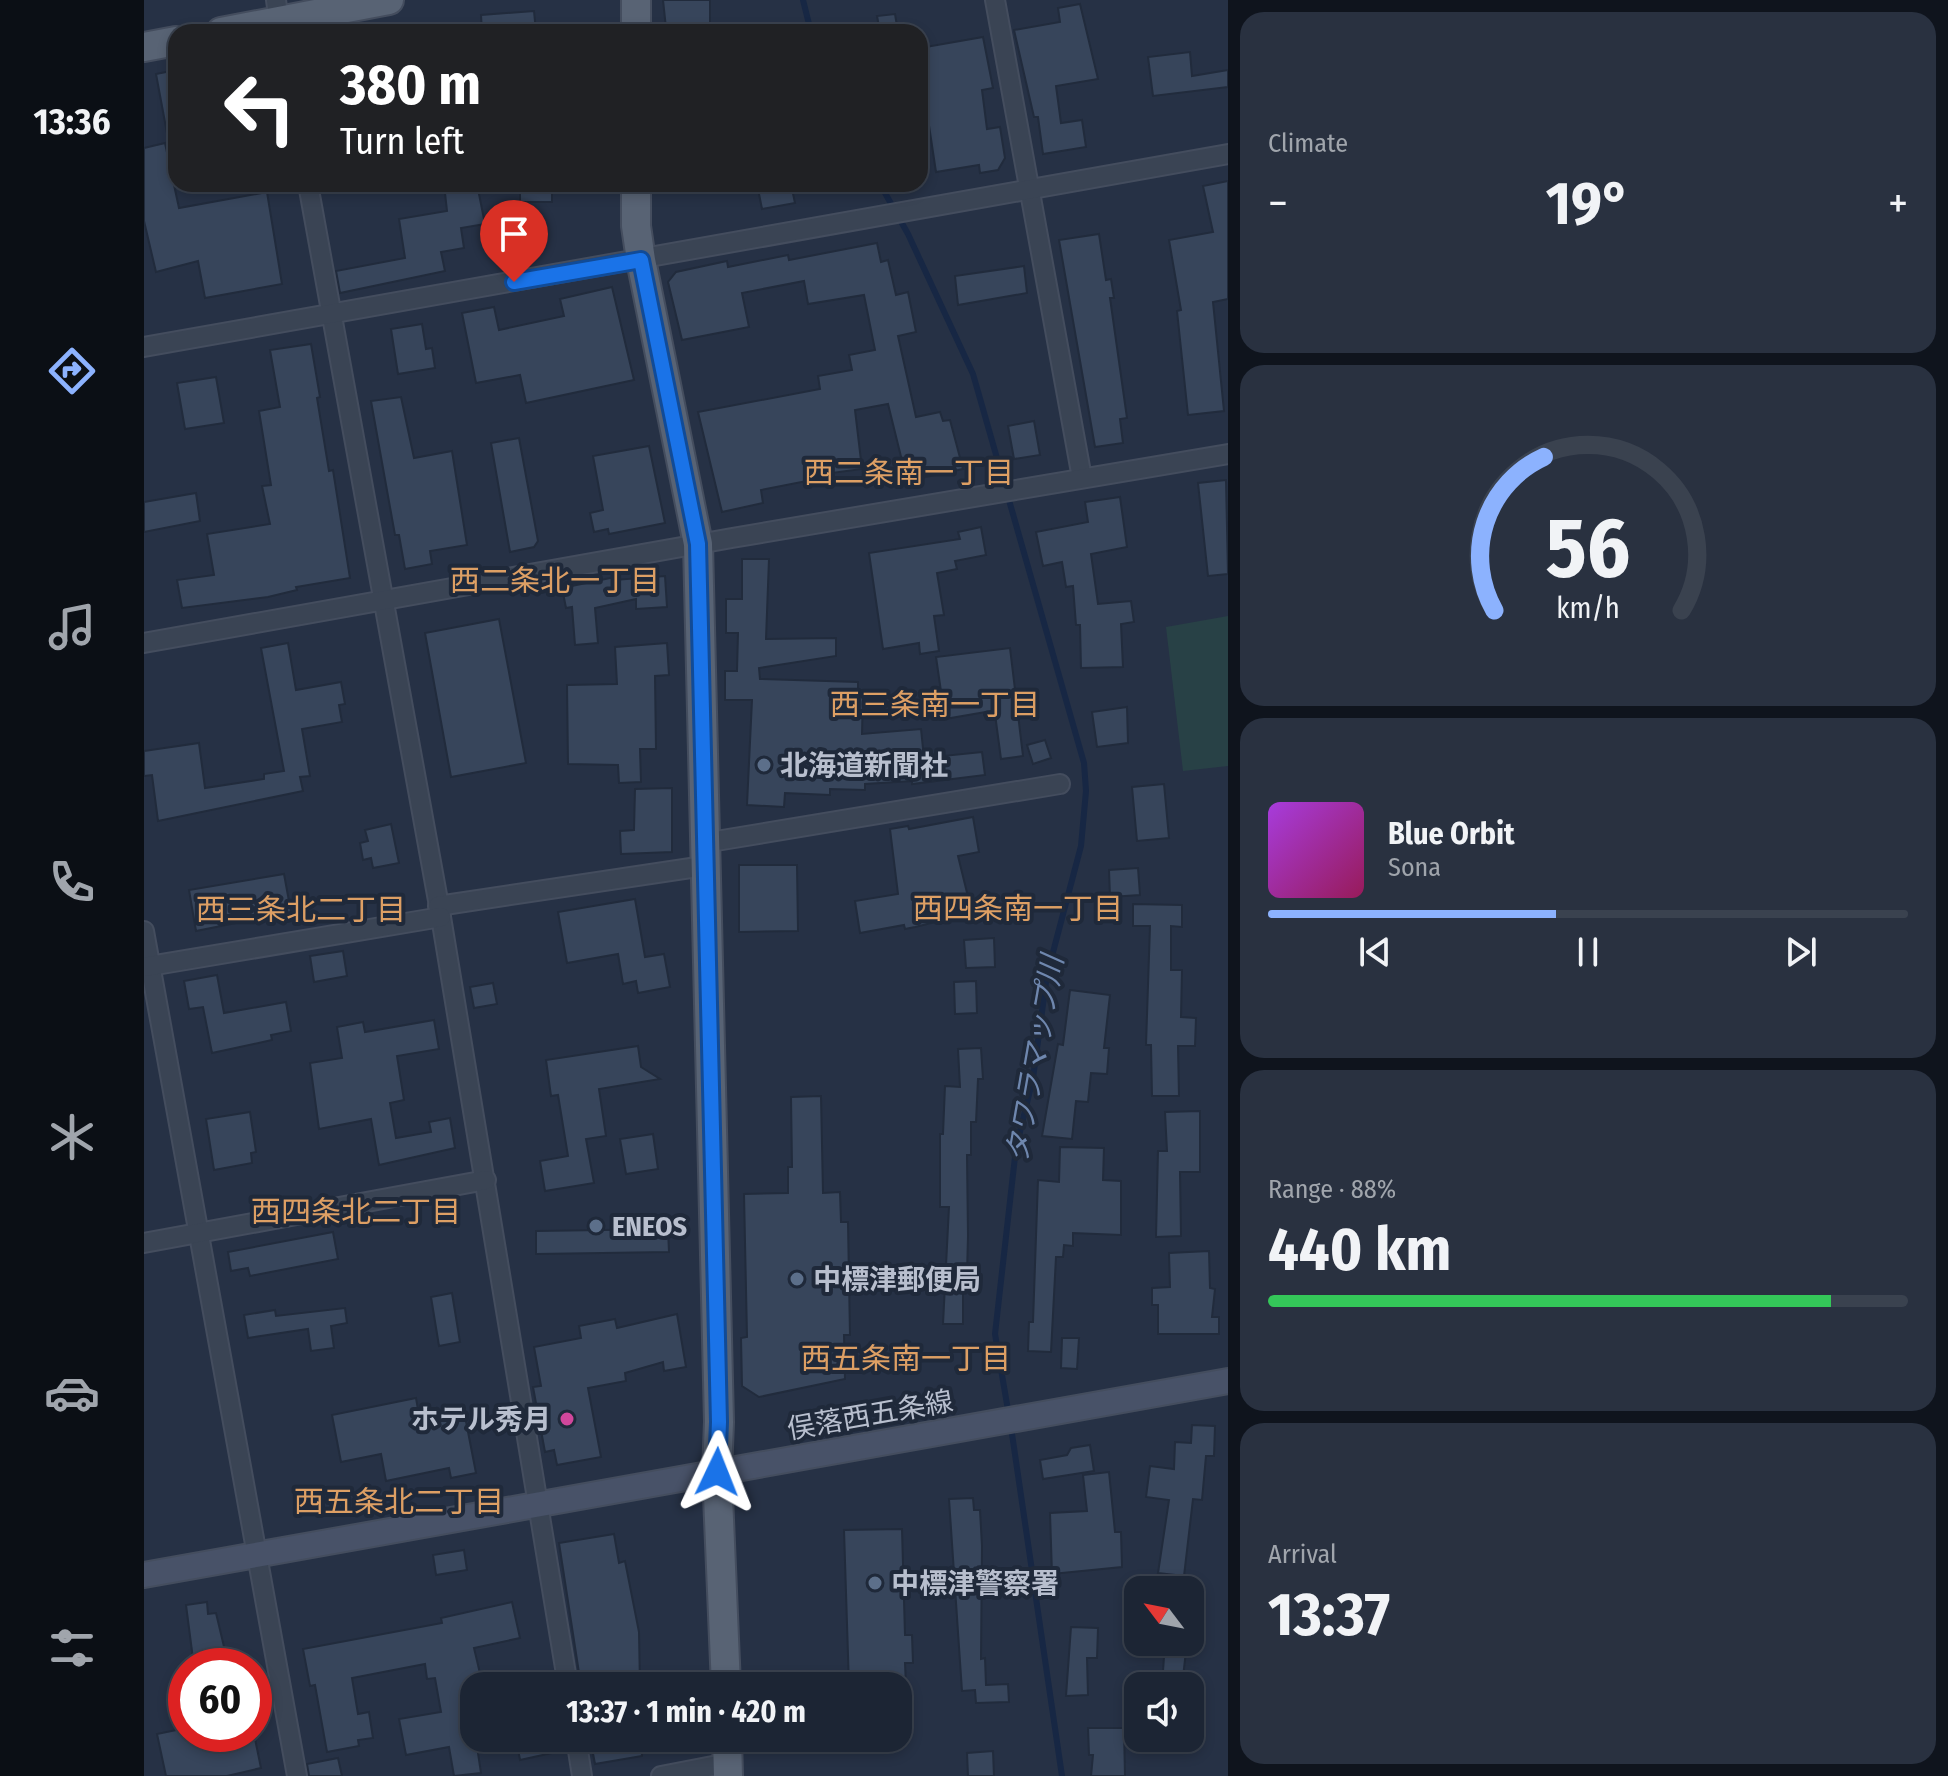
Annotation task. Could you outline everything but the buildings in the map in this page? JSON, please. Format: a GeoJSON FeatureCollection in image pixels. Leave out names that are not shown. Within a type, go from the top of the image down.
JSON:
{"type":"FeatureCollection","features":[{"type":"Feature","properties":{"kind":"main road"},"geometry":{"type":"LineString","coordinates":[[254,24],[389,0]]}},
{"type":"Feature","properties":{"kind":"main road"},"geometry":{"type":"LineString","coordinates":[[636,0],[636,24]]}},
{"type":"Feature","properties":{"kind":"main road"},"geometry":{"type":"LineString","coordinates":[[144,47],[168,42]]}},
{"type":"Feature","properties":{"kind":"main road"},"geometry":{"type":"LineString","coordinates":[[636,192],[636,226],[641,260],[698,544],[719,1422],[717,1472],[725,1672]]}},
{"type":"Feature","properties":{"kind":"main road","name":"俣落西五条線"},"geometry":{"type":"LineString","coordinates":[[144,1575],[1228,1381]]}},
{"type":"Feature","properties":{"kind":"street"},"geometry":{"type":"LineString","coordinates":[[995,0],[1082,478]]}},
{"type":"Feature","properties":{"kind":"street"},"geometry":{"type":"LineString","coordinates":[[144,347],[1228,154]]}},
{"type":"Feature","properties":{"kind":"street"},"geometry":{"type":"LineString","coordinates":[[309,192],[440,912],[566,1672]]}},
{"type":"Feature","properties":{"kind":"street"},"geometry":{"type":"LineString","coordinates":[[144,643],[1228,454]]}},
{"type":"Feature","properties":{"kind":"street"},"geometry":{"type":"LineString","coordinates":[[147,966],[440,912],[704,855],[1060,784]]}},
{"type":"Feature","properties":{"kind":"street"},"geometry":{"type":"LineString","coordinates":[[144,931],[147,966],[199,1232],[297,1776]]}},
{"type":"Feature","properties":{"kind":"street"},"geometry":{"type":"LineString","coordinates":[[144,1243],[486,1180]]}},
{"type":"Feature","properties":{"kind":"street"},"geometry":{"type":"LineString","coordinates":[[578,1752],[582,1776]]}},
{"type":"Feature","properties":{"kind":"street"},"geometry":{"type":"LineString","coordinates":[[661,1776],[728,1759]]}},
{"type":"Feature","properties":{"kind":"green space"},"geometry":{"type":"Polygon","coordinates":[[[1228,616],[1228,766],[1183,771],[1166,627],[1228,616]]]}},
{"type":"Feature","properties":{"kind":"waterway","name":"タワラマップ川"},"geometry":{"type":"LineString","coordinates":[[803,0],[809,24]]}},
{"type":"Feature","properties":{"kind":"waterway","name":"タワラマップ川"},"geometry":{"type":"LineString","coordinates":[[884,192],[908,234],[973,374],[1084,763],[1086,791],[1081,846],[1047,975],[1033,1078],[1016,1148],[995,1334],[1009,1416]]}},
{"type":"Feature","properties":{"kind":"waterway","name":"タワラマップ川"},"geometry":{"type":"LineString","coordinates":[[1011,1427],[1062,1776]]}},
{"type":"Feature","properties":{"kind":"place","name":"北海道新聞社"},"geometry":{"type":"Point","coordinates":[764,765]}},
{"type":"Feature","properties":{"kind":"place","name":"ENEOS"},"geometry":{"type":"Point","coordinates":[596,1226]}},
{"type":"Feature","properties":{"kind":"place","name":"中標津郵便局"},"geometry":{"type":"Point","coordinates":[797,1279]}},
{"type":"Feature","properties":{"kind":"place","name":"ホテル秀月"},"geometry":{"type":"Point","coordinates":[567,1419]}},
{"type":"Feature","properties":{"kind":"place","name":"中標津警察署"},"geometry":{"type":"Point","coordinates":[875,1583]}},
{"type":"Feature","properties":{"kind":"district","name":"西二条南一丁目"},"geometry":{"type":"Point","coordinates":[909,473]}},
{"type":"Feature","properties":{"kind":"district","name":"西二条北一丁目"},"geometry":{"type":"Point","coordinates":[555,581]}},
{"type":"Feature","properties":{"kind":"district","name":"西三条南一丁目"},"geometry":{"type":"Point","coordinates":[935,705]}},
{"type":"Feature","properties":{"kind":"district","name":"西四条南一丁目"},"geometry":{"type":"Point","coordinates":[1018,909]}},
{"type":"Feature","properties":{"kind":"district","name":"西三条北二丁目"},"geometry":{"type":"Point","coordinates":[301,910]}},
{"type":"Feature","properties":{"kind":"district","name":"西四条北二丁目"},"geometry":{"type":"Point","coordinates":[356,1212]}},
{"type":"Feature","properties":{"kind":"district","name":"西五条南一丁目"},"geometry":{"type":"Point","coordinates":[906,1359]}},
{"type":"Feature","properties":{"kind":"district","name":"西五条北二丁目"},"geometry":{"type":"Point","coordinates":[399,1502]}},
{"type":"Feature","properties":{"kind":"route"},"geometry":{"type":"LineString","coordinates":[[514,282],[641,260],[698,544],[719,1422],[717,1472]]}}]}
